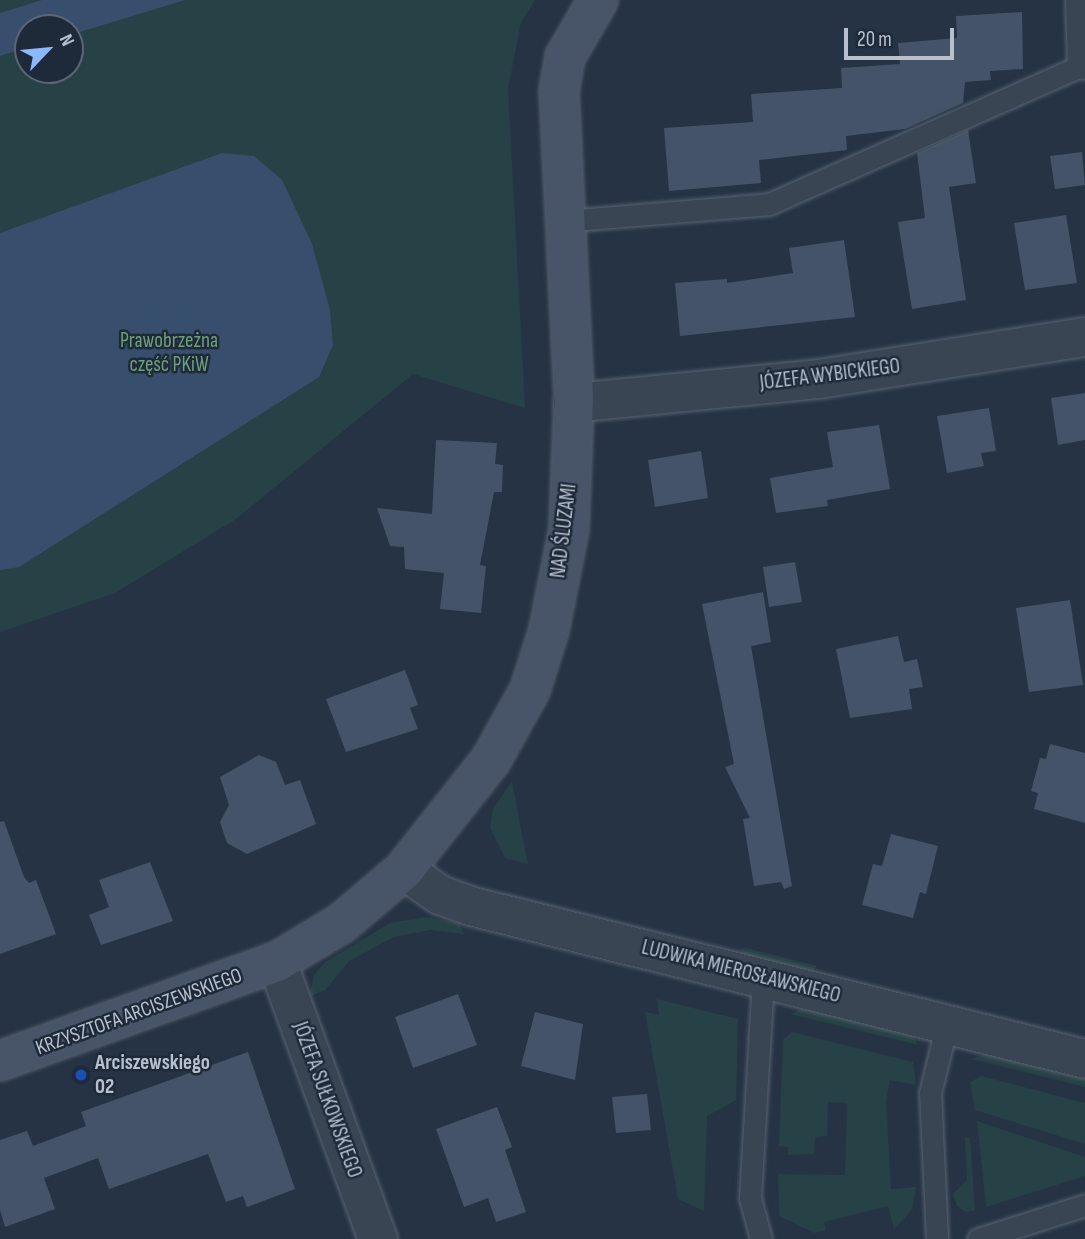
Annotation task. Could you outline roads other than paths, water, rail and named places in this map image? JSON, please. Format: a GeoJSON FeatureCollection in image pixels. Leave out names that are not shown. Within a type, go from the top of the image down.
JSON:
{"type":"FeatureCollection","features":[{"type":"Feature","properties":{"kind":"street","name":"NAD ŚLUZAMI"},"geometry":{"type":"LineString","coordinates":[[277,962],[342,923],[404,870],[491,760],[530,690],[550,630],[569,529],[573,402],[559,91],[565,57],[598,0]]}},
{"type":"Feature","properties":{"kind":"street","name":"JÓZEFA WYBICKIEGO"},"geometry":{"type":"LineString","coordinates":[[573,402],[819,379],[1085,337]]}},
{"type":"Feature","properties":{"kind":"street","name":"LUDWIKA MIEROSŁAWSKIEGO"},"geometry":{"type":"LineString","coordinates":[[404,870],[440,895],[470,906],[1085,1059]]}},
{"type":"Feature","properties":{"kind":"street","name":"KRZYSZTOFA ARCISZEWSKIEGO"},"geometry":{"type":"LineString","coordinates":[[0,1061],[277,962]]}},
{"type":"Feature","properties":{"kind":"street","name":"JÓZEFA SUŁKOWSKIEGO"},"geometry":{"type":"LineString","coordinates":[[277,962],[378,1239]]}},
{"type":"Feature","properties":{"kind":"lane"},"geometry":{"type":"LineString","coordinates":[[564,221],[769,204],[1082,67],[1076,0]]}},
{"type":"Feature","properties":{"kind":"lane"},"geometry":{"type":"LineString","coordinates":[[761,1239],[750,1198],[763,978]]}},
{"type":"Feature","properties":{"kind":"lane"},"geometry":{"type":"LineString","coordinates":[[937,1239],[930,1093],[947,1024]]}},
{"type":"Feature","properties":{"kind":"lane"},"geometry":{"type":"LineString","coordinates":[[978,1239],[1085,1205]]}},
{"type":"Feature","properties":{"kind":"water"},"geometry":{"type":"Polygon","coordinates":[[[42,0],[185,0],[84,31],[84,14],[14,14],[14,52],[0,56],[0,13],[42,0]]]}},
{"type":"Feature","properties":{"kind":"water"},"geometry":{"type":"Polygon","coordinates":[[[222,153],[254,156],[282,180],[312,244],[330,310],[333,345],[319,377],[19,567],[0,570],[0,233],[222,153]]]}},
{"type":"Feature","properties":{"kind":"place","name":"Arciszewskiego 02"},"geometry":{"type":"Point","coordinates":[81,1075]}},
{"type":"Feature","properties":{"kind":"park label","name":"Prawobrzeżna część PKiW"},"geometry":{"type":"Point","coordinates":[169,353]}}]}
